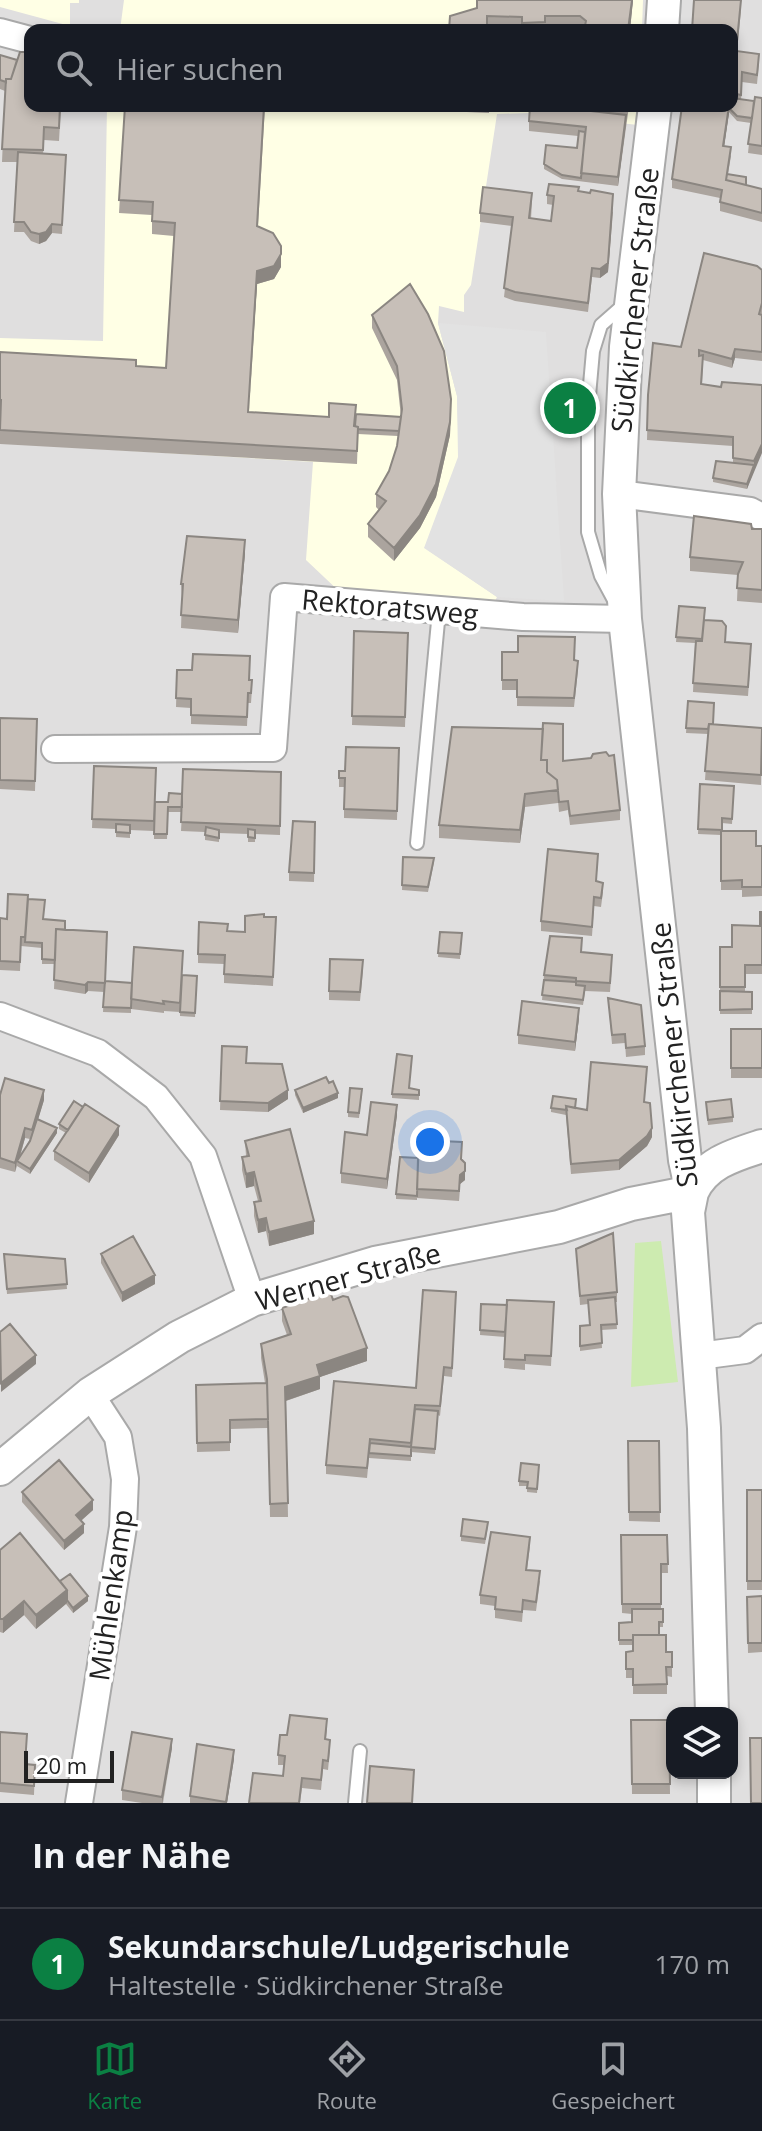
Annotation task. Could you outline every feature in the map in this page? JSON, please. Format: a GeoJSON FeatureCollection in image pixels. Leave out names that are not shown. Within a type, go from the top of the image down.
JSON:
{"type":"FeatureCollection","features":[{"type":"Feature","properties":{"kind":"street"},"geometry":{"type":"LineString","coordinates":[[662,24],[664,0]]}},
{"type":"Feature","properties":{"kind":"street"},"geometry":{"type":"LineString","coordinates":[[0,32],[24,38]]}},
{"type":"Feature","properties":{"kind":"street","name":"Südkirchener Straße"},"geometry":{"type":"LineString","coordinates":[[654,112],[626,347],[619,494],[625,619],[685,1160],[692,1192],[688,1223],[699,1356],[712,1707]]}},
{"type":"Feature","properties":{"kind":"street"},"geometry":{"type":"LineString","coordinates":[[619,494],[750,511],[762,517]]}},
{"type":"Feature","properties":{"kind":"street","name":"Rektoratsweg"},"geometry":{"type":"LineString","coordinates":[[55,749],[273,748],[284,597],[523,617],[625,619]]}},
{"type":"Feature","properties":{"kind":"street"},"geometry":{"type":"LineString","coordinates":[[0,1016],[98,1053],[156,1097],[203,1156],[252,1300]]}},
{"type":"Feature","properties":{"kind":"street"},"geometry":{"type":"LineString","coordinates":[[692,1192],[704,1172],[725,1159],[762,1146]]}},
{"type":"Feature","properties":{"kind":"street","name":"Werner Straße"},"geometry":{"type":"LineString","coordinates":[[0,1469],[90,1394],[179,1337],[252,1300],[375,1263],[559,1227],[631,1204],[692,1192]]}},
{"type":"Feature","properties":{"kind":"street"},"geometry":{"type":"LineString","coordinates":[[699,1356],[745,1350],[762,1337]]}},
{"type":"Feature","properties":{"kind":"street","name":"Mühlenkamp"},"geometry":{"type":"LineString","coordinates":[[79,1803],[123,1527],[125,1479],[118,1437],[90,1394]]}},
{"type":"Feature","properties":{"kind":"street"},"geometry":{"type":"LineString","coordinates":[[714,1779],[714,1803]]}},
{"type":"Feature","properties":{"kind":"lane"},"geometry":{"type":"LineString","coordinates":[[625,619],[601,576],[588,532],[588,407],[593,351],[601,325],[631,298]]}},
{"type":"Feature","properties":{"kind":"lane"},"geometry":{"type":"LineString","coordinates":[[417,843],[439,611]]}},
{"type":"Feature","properties":{"kind":"lane"},"geometry":{"type":"LineString","coordinates":[[355,1803],[360,1751]]}},
{"type":"Feature","properties":{"kind":"shaded area"},"geometry":{"type":"Polygon","coordinates":[[[0,0],[762,0],[762,1803],[0,1803],[0,0]]]}},
{"type":"Feature","properties":{"kind":"shaded area"},"geometry":{"type":"Polygon","coordinates":[[[0,0],[79,0],[79,3],[70,3],[70,24],[0,7],[0,0]]]}},
{"type":"Feature","properties":{"kind":"shaded area"},"geometry":{"type":"Polygon","coordinates":[[[124,0],[643,0],[642,24],[121,24],[124,0]]]}},
{"type":"Feature","properties":{"kind":"shaded area"},"geometry":{"type":"Polygon","coordinates":[[[107,112],[639,112],[638,125],[530,113],[497,114],[471,285],[464,295],[464,312],[439,306],[438,323],[457,396],[459,457],[425,548],[497,597],[494,603],[342,594],[306,560],[313,462],[0,443],[0,338],[103,341],[107,112]]]}},
{"type":"Feature","properties":{"kind":"shaded area"},"geometry":{"type":"Polygon","coordinates":[[[438,323],[546,332],[564,601],[497,597],[424,548],[458,457],[457,396],[438,323]]]}},
{"type":"Feature","properties":{"kind":"green space"},"geometry":{"type":"Polygon","coordinates":[[[661,1241],[678,1382],[631,1387],[635,1243],[661,1241]]]}},
{"type":"Feature","properties":{"kind":"building"},"geometry":{"type":"Polygon","coordinates":[[[477,0],[632,0],[629,24],[585,24],[580,16],[545,16],[545,22],[522,23],[522,17],[487,16],[487,24],[449,24],[450,16],[477,8],[477,0]]]}},
{"type":"Feature","properties":{"kind":"building"},"geometry":{"type":"Polygon","coordinates":[[[694,0],[741,0],[738,31],[738,24],[692,24],[694,0]]]}},
{"type":"Feature","properties":{"kind":"building"},"geometry":{"type":"Polygon","coordinates":[[[738,51],[759,54],[757,75],[742,72],[741,95],[738,94],[738,51]]]}},
{"type":"Feature","properties":{"kind":"building"},"geometry":{"type":"Polygon","coordinates":[[[20,52],[24,52],[24,112],[60,112],[59,128],[44,127],[43,150],[2,149],[6,79],[11,79],[20,52]]]}},
{"type":"Feature","properties":{"kind":"building"},"geometry":{"type":"Polygon","coordinates":[[[0,55],[17,60],[11,79],[6,79],[6,82],[0,80],[0,55]]]}},
{"type":"Feature","properties":{"kind":"building"},"geometry":{"type":"Polygon","coordinates":[[[755,97],[762,98],[762,146],[748,144],[755,97]]]}},
{"type":"Feature","properties":{"kind":"building"},"geometry":{"type":"Polygon","coordinates":[[[738,99],[754,101],[752,118],[737,116],[733,112],[738,112],[738,99]]]}},
{"type":"Feature","properties":{"kind":"building"},"geometry":{"type":"Polygon","coordinates":[[[125,112],[264,112],[257,226],[273,233],[281,246],[281,254],[274,266],[257,271],[248,412],[329,417],[329,403],[356,405],[354,426],[358,427],[357,451],[0,430],[0,352],[136,360],[136,366],[166,368],[175,223],[152,221],[153,202],[119,200],[125,112]]]}},
{"type":"Feature","properties":{"kind":"building"},"geometry":{"type":"Polygon","coordinates":[[[530,112],[626,115],[618,177],[581,173],[586,127],[529,121],[530,112]]]}},
{"type":"Feature","properties":{"kind":"building"},"geometry":{"type":"Polygon","coordinates":[[[681,112],[728,112],[723,146],[731,147],[726,180],[762,189],[762,213],[720,202],[722,190],[672,179],[681,112]]]}},
{"type":"Feature","properties":{"kind":"building"},"geometry":{"type":"Polygon","coordinates":[[[579,131],[585,132],[581,178],[562,175],[544,164],[546,145],[577,148],[579,131]]]}},
{"type":"Feature","properties":{"kind":"building"},"geometry":{"type":"Polygon","coordinates":[[[18,152],[66,155],[62,225],[52,224],[46,232],[39,234],[31,232],[24,222],[14,222],[18,152]]]}},
{"type":"Feature","properties":{"kind":"building"},"geometry":{"type":"Polygon","coordinates":[[[727,174],[746,177],[746,185],[726,180],[727,174]]]}},
{"type":"Feature","properties":{"kind":"building"},"geometry":{"type":"Polygon","coordinates":[[[549,184],[579,187],[578,191],[590,193],[591,190],[613,194],[608,263],[600,269],[592,268],[588,303],[504,288],[513,217],[480,213],[483,187],[532,193],[529,218],[551,221],[554,196],[547,195],[549,184]]]}},
{"type":"Feature","properties":{"kind":"building"},"geometry":{"type":"Polygon","coordinates":[[[704,253],[757,266],[762,270],[759,314],[762,315],[762,352],[735,349],[732,359],[699,350],[699,356],[703,355],[701,384],[721,387],[722,382],[762,385],[762,444],[754,461],[733,458],[733,437],[647,430],[653,343],[681,347],[704,253]]]}},
{"type":"Feature","properties":{"kind":"building"},"geometry":{"type":"Polygon","coordinates":[[[410,284],[428,314],[444,351],[451,399],[450,422],[436,484],[420,515],[394,548],[368,524],[386,501],[376,494],[389,471],[397,446],[402,409],[397,366],[372,315],[410,284]]]}},
{"type":"Feature","properties":{"kind":"building"},"geometry":{"type":"Polygon","coordinates":[[[356,414],[401,417],[399,431],[358,429],[355,426],[356,414]]]}},
{"type":"Feature","properties":{"kind":"building"},"geometry":{"type":"Polygon","coordinates":[[[716,461],[754,465],[747,484],[713,478],[716,461]]]}},
{"type":"Feature","properties":{"kind":"building"},"geometry":{"type":"Polygon","coordinates":[[[694,516],[751,524],[752,529],[762,529],[762,590],[737,588],[743,562],[690,557],[694,516]]]}},
{"type":"Feature","properties":{"kind":"building"},"geometry":{"type":"Polygon","coordinates":[[[187,536],[245,540],[238,620],[181,615],[187,536]]]}},
{"type":"Feature","properties":{"kind":"building"},"geometry":{"type":"Polygon","coordinates":[[[679,606],[705,608],[702,639],[676,637],[679,606]]]}},
{"type":"Feature","properties":{"kind":"building"},"geometry":{"type":"Polygon","coordinates":[[[704,620],[722,621],[726,626],[725,642],[751,644],[748,687],[693,683],[696,641],[702,641],[704,620]]]}},
{"type":"Feature","properties":{"kind":"building"},"geometry":{"type":"Polygon","coordinates":[[[354,631],[408,633],[405,717],[352,716],[354,631]]]}},
{"type":"Feature","properties":{"kind":"building"},"geometry":{"type":"Polygon","coordinates":[[[518,636],[575,637],[574,660],[578,661],[574,698],[517,697],[517,680],[502,680],[502,652],[518,652],[518,636]]]}},
{"type":"Feature","properties":{"kind":"building"},"geometry":{"type":"Polygon","coordinates":[[[193,654],[250,656],[249,680],[252,680],[247,717],[191,715],[191,699],[176,698],[177,670],[192,670],[193,654]]]}},
{"type":"Feature","properties":{"kind":"building"},"geometry":{"type":"Polygon","coordinates":[[[688,701],[714,703],[713,724],[709,724],[708,729],[686,728],[688,701]]]}},
{"type":"Feature","properties":{"kind":"building"},"geometry":{"type":"Polygon","coordinates":[[[0,718],[37,719],[35,781],[0,780],[0,718]]]}},
{"type":"Feature","properties":{"kind":"building"},"geometry":{"type":"Polygon","coordinates":[[[543,723],[563,724],[563,761],[591,758],[593,754],[606,752],[609,756],[614,755],[620,810],[570,816],[568,801],[559,802],[557,780],[547,772],[547,760],[541,760],[543,723]]]}},
{"type":"Feature","properties":{"kind":"building"},"geometry":{"type":"Polygon","coordinates":[[[709,724],[762,728],[761,775],[705,771],[709,724]]]}},
{"type":"Feature","properties":{"kind":"building"},"geometry":{"type":"Polygon","coordinates":[[[452,727],[543,729],[541,760],[547,760],[547,772],[557,780],[558,790],[525,794],[520,830],[439,825],[452,727]]]}},
{"type":"Feature","properties":{"kind":"building"},"geometry":{"type":"Polygon","coordinates":[[[346,747],[399,748],[397,811],[344,809],[345,778],[339,778],[339,771],[345,771],[346,747]]]}},
{"type":"Feature","properties":{"kind":"building"},"geometry":{"type":"Polygon","coordinates":[[[94,766],[156,768],[154,821],[92,819],[94,766]]]}},
{"type":"Feature","properties":{"kind":"building"},"geometry":{"type":"Polygon","coordinates":[[[183,769],[281,772],[280,826],[181,822],[183,769]]]}},
{"type":"Feature","properties":{"kind":"building"},"geometry":{"type":"Polygon","coordinates":[[[700,784],[734,786],[732,819],[722,818],[722,830],[698,829],[700,784]]]}},
{"type":"Feature","properties":{"kind":"building"},"geometry":{"type":"Polygon","coordinates":[[[169,793],[182,794],[182,807],[168,807],[167,834],[154,834],[155,802],[168,802],[169,793]]]}},
{"type":"Feature","properties":{"kind":"building"},"geometry":{"type":"Polygon","coordinates":[[[293,821],[315,822],[314,873],[289,872],[293,821]]]}},
{"type":"Feature","properties":{"kind":"building"},"geometry":{"type":"Polygon","coordinates":[[[116,824],[130,825],[130,833],[116,832],[116,824]]]}},
{"type":"Feature","properties":{"kind":"building"},"geometry":{"type":"Polygon","coordinates":[[[206,827],[219,830],[219,838],[205,835],[206,827]]]}},
{"type":"Feature","properties":{"kind":"building"},"geometry":{"type":"Polygon","coordinates":[[[248,829],[255,830],[255,838],[248,837],[248,829]]]}},
{"type":"Feature","properties":{"kind":"building"},"geometry":{"type":"Polygon","coordinates":[[[721,831],[756,831],[756,846],[762,846],[762,887],[742,887],[742,880],[721,881],[721,831]]]}},
{"type":"Feature","properties":{"kind":"building"},"geometry":{"type":"Polygon","coordinates":[[[548,849],[598,854],[596,881],[603,883],[601,898],[594,897],[592,927],[541,921],[548,849]]]}},
{"type":"Feature","properties":{"kind":"building"},"geometry":{"type":"Polygon","coordinates":[[[403,857],[434,858],[428,887],[402,885],[403,857]]]}},
{"type":"Feature","properties":{"kind":"building"},"geometry":{"type":"Polygon","coordinates":[[[8,894],[28,895],[20,962],[0,961],[0,918],[7,919],[8,894]]]}},
{"type":"Feature","properties":{"kind":"building"},"geometry":{"type":"Polygon","coordinates":[[[28,899],[45,900],[43,919],[65,921],[65,930],[56,929],[55,960],[42,959],[42,943],[25,942],[28,899]]]}},
{"type":"Feature","properties":{"kind":"building"},"geometry":{"type":"Polygon","coordinates":[[[760,912],[762,965],[745,965],[745,987],[720,987],[720,947],[732,947],[732,925],[760,926],[760,912]]]}},
{"type":"Feature","properties":{"kind":"building"},"geometry":{"type":"Polygon","coordinates":[[[264,914],[264,917],[276,917],[273,977],[224,974],[225,955],[198,954],[199,922],[228,924],[227,931],[245,932],[245,916],[264,914]]]}},
{"type":"Feature","properties":{"kind":"building"},"geometry":{"type":"Polygon","coordinates":[[[56,929],[107,932],[105,983],[88,982],[85,985],[54,980],[56,929]]]}},
{"type":"Feature","properties":{"kind":"building"},"geometry":{"type":"Polygon","coordinates":[[[440,932],[462,933],[460,954],[438,953],[440,932]]]}},
{"type":"Feature","properties":{"kind":"building"},"geometry":{"type":"Polygon","coordinates":[[[550,936],[582,938],[581,952],[612,955],[610,983],[544,975],[550,936]]]}},
{"type":"Feature","properties":{"kind":"building"},"geometry":{"type":"Polygon","coordinates":[[[134,947],[183,951],[180,1003],[131,999],[134,947]]]}},
{"type":"Feature","properties":{"kind":"building"},"geometry":{"type":"Polygon","coordinates":[[[330,959],[363,960],[360,992],[329,991],[330,959]]]}},
{"type":"Feature","properties":{"kind":"building"},"geometry":{"type":"Polygon","coordinates":[[[182,975],[197,976],[195,1013],[180,1012],[182,975]]]}},
{"type":"Feature","properties":{"kind":"building"},"geometry":{"type":"Polygon","coordinates":[[[544,980],[576,982],[576,985],[585,986],[583,1000],[542,995],[544,980]]]}},
{"type":"Feature","properties":{"kind":"building"},"geometry":{"type":"Polygon","coordinates":[[[105,981],[132,983],[131,1008],[103,1007],[105,981]]]}},
{"type":"Feature","properties":{"kind":"building"},"geometry":{"type":"Polygon","coordinates":[[[720,991],[752,992],[752,1009],[720,1010],[720,991]]]}},
{"type":"Feature","properties":{"kind":"building"},"geometry":{"type":"Polygon","coordinates":[[[608,998],[641,1005],[645,1046],[626,1048],[625,1034],[612,1035],[608,998]]]}},
{"type":"Feature","properties":{"kind":"building"},"geometry":{"type":"Polygon","coordinates":[[[522,1001],[579,1008],[575,1042],[518,1035],[522,1001]]]}},
{"type":"Feature","properties":{"kind":"building"},"geometry":{"type":"Polygon","coordinates":[[[731,1029],[762,1029],[762,1068],[731,1068],[731,1029]]]}},
{"type":"Feature","properties":{"kind":"building"},"geometry":{"type":"Polygon","coordinates":[[[222,1046],[247,1047],[246,1063],[282,1064],[288,1090],[268,1103],[220,1101],[222,1046]]]}},
{"type":"Feature","properties":{"kind":"building"},"geometry":{"type":"Polygon","coordinates":[[[397,1054],[412,1056],[409,1088],[419,1090],[419,1095],[392,1094],[397,1054]]]}},
{"type":"Feature","properties":{"kind":"building"},"geometry":{"type":"Polygon","coordinates":[[[591,1062],[647,1067],[644,1102],[650,1103],[652,1128],[619,1160],[571,1164],[566,1106],[587,1110],[591,1062]]]}},
{"type":"Feature","properties":{"kind":"building"},"geometry":{"type":"Polygon","coordinates":[[[326,1077],[329,1083],[333,1081],[338,1093],[303,1108],[295,1090],[326,1077]]]}},
{"type":"Feature","properties":{"kind":"building"},"geometry":{"type":"Polygon","coordinates":[[[5,1078],[44,1090],[32,1130],[25,1128],[15,1163],[0,1158],[0,1095],[5,1078]]]}},
{"type":"Feature","properties":{"kind":"building"},"geometry":{"type":"Polygon","coordinates":[[[350,1088],[362,1089],[359,1113],[348,1112],[350,1088]]]}},
{"type":"Feature","properties":{"kind":"building"},"geometry":{"type":"Polygon","coordinates":[[[553,1096],[576,1099],[575,1108],[551,1108],[553,1096]]]}},
{"type":"Feature","properties":{"kind":"building"},"geometry":{"type":"Polygon","coordinates":[[[731,1099],[733,1117],[708,1120],[706,1102],[731,1099]]]}},
{"type":"Feature","properties":{"kind":"building"},"geometry":{"type":"Polygon","coordinates":[[[74,1101],[83,1107],[68,1130],[59,1124],[74,1101]]]}},
{"type":"Feature","properties":{"kind":"building"},"geometry":{"type":"Polygon","coordinates":[[[371,1102],[397,1105],[387,1179],[341,1173],[345,1132],[367,1135],[371,1102]]]}},
{"type":"Feature","properties":{"kind":"building"},"geometry":{"type":"Polygon","coordinates":[[[85,1104],[119,1126],[89,1173],[54,1151],[85,1104]]]}},
{"type":"Feature","properties":{"kind":"building"},"geometry":{"type":"Polygon","coordinates":[[[37,1119],[57,1128],[30,1169],[17,1161],[30,1141],[37,1119]]]}},
{"type":"Feature","properties":{"kind":"building"},"geometry":{"type":"Polygon","coordinates":[[[290,1129],[314,1221],[269,1232],[266,1218],[258,1220],[254,1202],[261,1201],[254,1172],[246,1174],[242,1157],[249,1156],[245,1141],[290,1129]]]}},
{"type":"Feature","properties":{"kind":"building"},"geometry":{"type":"Polygon","coordinates":[[[419,1140],[462,1142],[461,1159],[465,1163],[465,1171],[460,1175],[459,1191],[417,1189],[419,1140]]]}},
{"type":"Feature","properties":{"kind":"building"},"geometry":{"type":"Polygon","coordinates":[[[400,1157],[418,1158],[417,1196],[396,1194],[400,1157]]]}},
{"type":"Feature","properties":{"kind":"building"},"geometry":{"type":"Polygon","coordinates":[[[613,1233],[617,1292],[580,1296],[576,1249],[613,1233]]]}},
{"type":"Feature","properties":{"kind":"building"},"geometry":{"type":"Polygon","coordinates":[[[133,1236],[155,1275],[122,1293],[101,1254],[133,1236]]]}},
{"type":"Feature","properties":{"kind":"building"},"geometry":{"type":"Polygon","coordinates":[[[4,1254],[65,1259],[67,1284],[7,1289],[4,1254]]]}},
{"type":"Feature","properties":{"kind":"building"},"geometry":{"type":"Polygon","coordinates":[[[423,1290],[456,1292],[452,1368],[444,1367],[440,1406],[415,1405],[411,1443],[370,1439],[367,1468],[326,1465],[334,1381],[416,1388],[423,1290]]]}},
{"type":"Feature","properties":{"kind":"building"},"geometry":{"type":"Polygon","coordinates":[[[330,1291],[333,1300],[348,1297],[367,1348],[317,1365],[320,1376],[285,1387],[288,1503],[270,1504],[267,1379],[261,1344],[291,1334],[282,1308],[330,1291]]]}},
{"type":"Feature","properties":{"kind":"building"},"geometry":{"type":"Polygon","coordinates":[[[615,1297],[617,1324],[601,1325],[602,1343],[580,1346],[580,1326],[590,1325],[588,1300],[615,1297]]]}},
{"type":"Feature","properties":{"kind":"building"},"geometry":{"type":"Polygon","coordinates":[[[507,1300],[554,1302],[551,1356],[525,1355],[525,1360],[504,1359],[507,1300]]]}},
{"type":"Feature","properties":{"kind":"building"},"geometry":{"type":"Polygon","coordinates":[[[481,1304],[507,1305],[505,1332],[480,1330],[481,1304]]]}},
{"type":"Feature","properties":{"kind":"building"},"geometry":{"type":"Polygon","coordinates":[[[10,1324],[36,1355],[1,1383],[0,1332],[10,1324]]]}},
{"type":"Feature","properties":{"kind":"building"},"geometry":{"type":"Polygon","coordinates":[[[267,1383],[268,1419],[230,1420],[230,1442],[197,1443],[196,1385],[267,1383]]]}},
{"type":"Feature","properties":{"kind":"building"},"geometry":{"type":"Polygon","coordinates":[[[415,1409],[438,1411],[435,1449],[411,1447],[415,1409]]]}},
{"type":"Feature","properties":{"kind":"building"},"geometry":{"type":"Polygon","coordinates":[[[628,1441],[659,1441],[660,1512],[629,1512],[628,1441]]]}},
{"type":"Feature","properties":{"kind":"building"},"geometry":{"type":"Polygon","coordinates":[[[370,1443],[411,1447],[411,1456],[369,1453],[370,1443]]]}},
{"type":"Feature","properties":{"kind":"building"},"geometry":{"type":"Polygon","coordinates":[[[59,1460],[93,1500],[76,1515],[84,1524],[64,1541],[22,1492],[59,1460]]]}},
{"type":"Feature","properties":{"kind":"building"},"geometry":{"type":"Polygon","coordinates":[[[521,1463],[539,1465],[537,1489],[527,1488],[528,1482],[519,1481],[521,1463]]]}},
{"type":"Feature","properties":{"kind":"building"},"geometry":{"type":"Polygon","coordinates":[[[747,1490],[762,1490],[762,1581],[747,1581],[747,1490]]]}},
{"type":"Feature","properties":{"kind":"building"},"geometry":{"type":"Polygon","coordinates":[[[463,1519],[488,1522],[485,1539],[461,1536],[463,1519]]]}},
{"type":"Feature","properties":{"kind":"building"},"geometry":{"type":"Polygon","coordinates":[[[491,1532],[530,1537],[526,1570],[540,1571],[536,1602],[523,1600],[522,1612],[495,1609],[496,1597],[480,1595],[491,1532]]]}},
{"type":"Feature","properties":{"kind":"building"},"geometry":{"type":"Polygon","coordinates":[[[20,1533],[67,1590],[36,1615],[24,1601],[0,1619],[0,1550],[20,1533]]]}},
{"type":"Feature","properties":{"kind":"building"},"geometry":{"type":"Polygon","coordinates":[[[621,1535],[667,1535],[668,1564],[661,1564],[661,1604],[622,1604],[621,1535]]]}},
{"type":"Feature","properties":{"kind":"building"},"geometry":{"type":"Polygon","coordinates":[[[70,1574],[88,1596],[73,1608],[67,1600],[67,1590],[60,1581],[70,1574]]]}},
{"type":"Feature","properties":{"kind":"building"},"geometry":{"type":"Polygon","coordinates":[[[762,1596],[762,1643],[748,1643],[747,1597],[762,1596]]]}},
{"type":"Feature","properties":{"kind":"building"},"geometry":{"type":"Polygon","coordinates":[[[632,1609],[663,1609],[659,1635],[633,1635],[633,1640],[619,1640],[619,1623],[632,1622],[632,1609]]]}},
{"type":"Feature","properties":{"kind":"building"},"geometry":{"type":"Polygon","coordinates":[[[633,1635],[666,1635],[666,1652],[672,1652],[672,1667],[666,1667],[667,1684],[633,1685],[633,1669],[626,1669],[626,1652],[633,1651],[633,1635]]]}},
{"type":"Feature","properties":{"kind":"building"},"geometry":{"type":"Polygon","coordinates":[[[290,1715],[327,1719],[325,1739],[330,1740],[328,1761],[323,1760],[321,1780],[302,1778],[299,1803],[249,1803],[253,1773],[283,1776],[285,1756],[278,1755],[280,1735],[287,1735],[290,1715]]]}},
{"type":"Feature","properties":{"kind":"building"},"geometry":{"type":"Polygon","coordinates":[[[631,1720],[666,1720],[666,1779],[670,1779],[670,1784],[632,1784],[631,1720]]]}},
{"type":"Feature","properties":{"kind":"building"},"geometry":{"type":"Polygon","coordinates":[[[0,1732],[27,1734],[25,1764],[35,1765],[34,1786],[0,1783],[0,1732]]]}},
{"type":"Feature","properties":{"kind":"building"},"geometry":{"type":"Polygon","coordinates":[[[132,1732],[172,1739],[162,1797],[122,1790],[132,1732]]]}},
{"type":"Feature","properties":{"kind":"building"},"geometry":{"type":"Polygon","coordinates":[[[750,1738],[762,1738],[762,1803],[751,1803],[750,1738]]]}},
{"type":"Feature","properties":{"kind":"building"},"geometry":{"type":"Polygon","coordinates":[[[197,1744],[234,1750],[226,1802],[190,1796],[197,1744]]]}},
{"type":"Feature","properties":{"kind":"building"},"geometry":{"type":"Polygon","coordinates":[[[370,1766],[414,1770],[412,1803],[367,1803],[370,1766]]]}},
{"type":"Feature","properties":{"kind":"place","name":"Sekundarschule/Ludgerischule"},"geometry":{"type":"Point","coordinates":[570,408]}}]}
